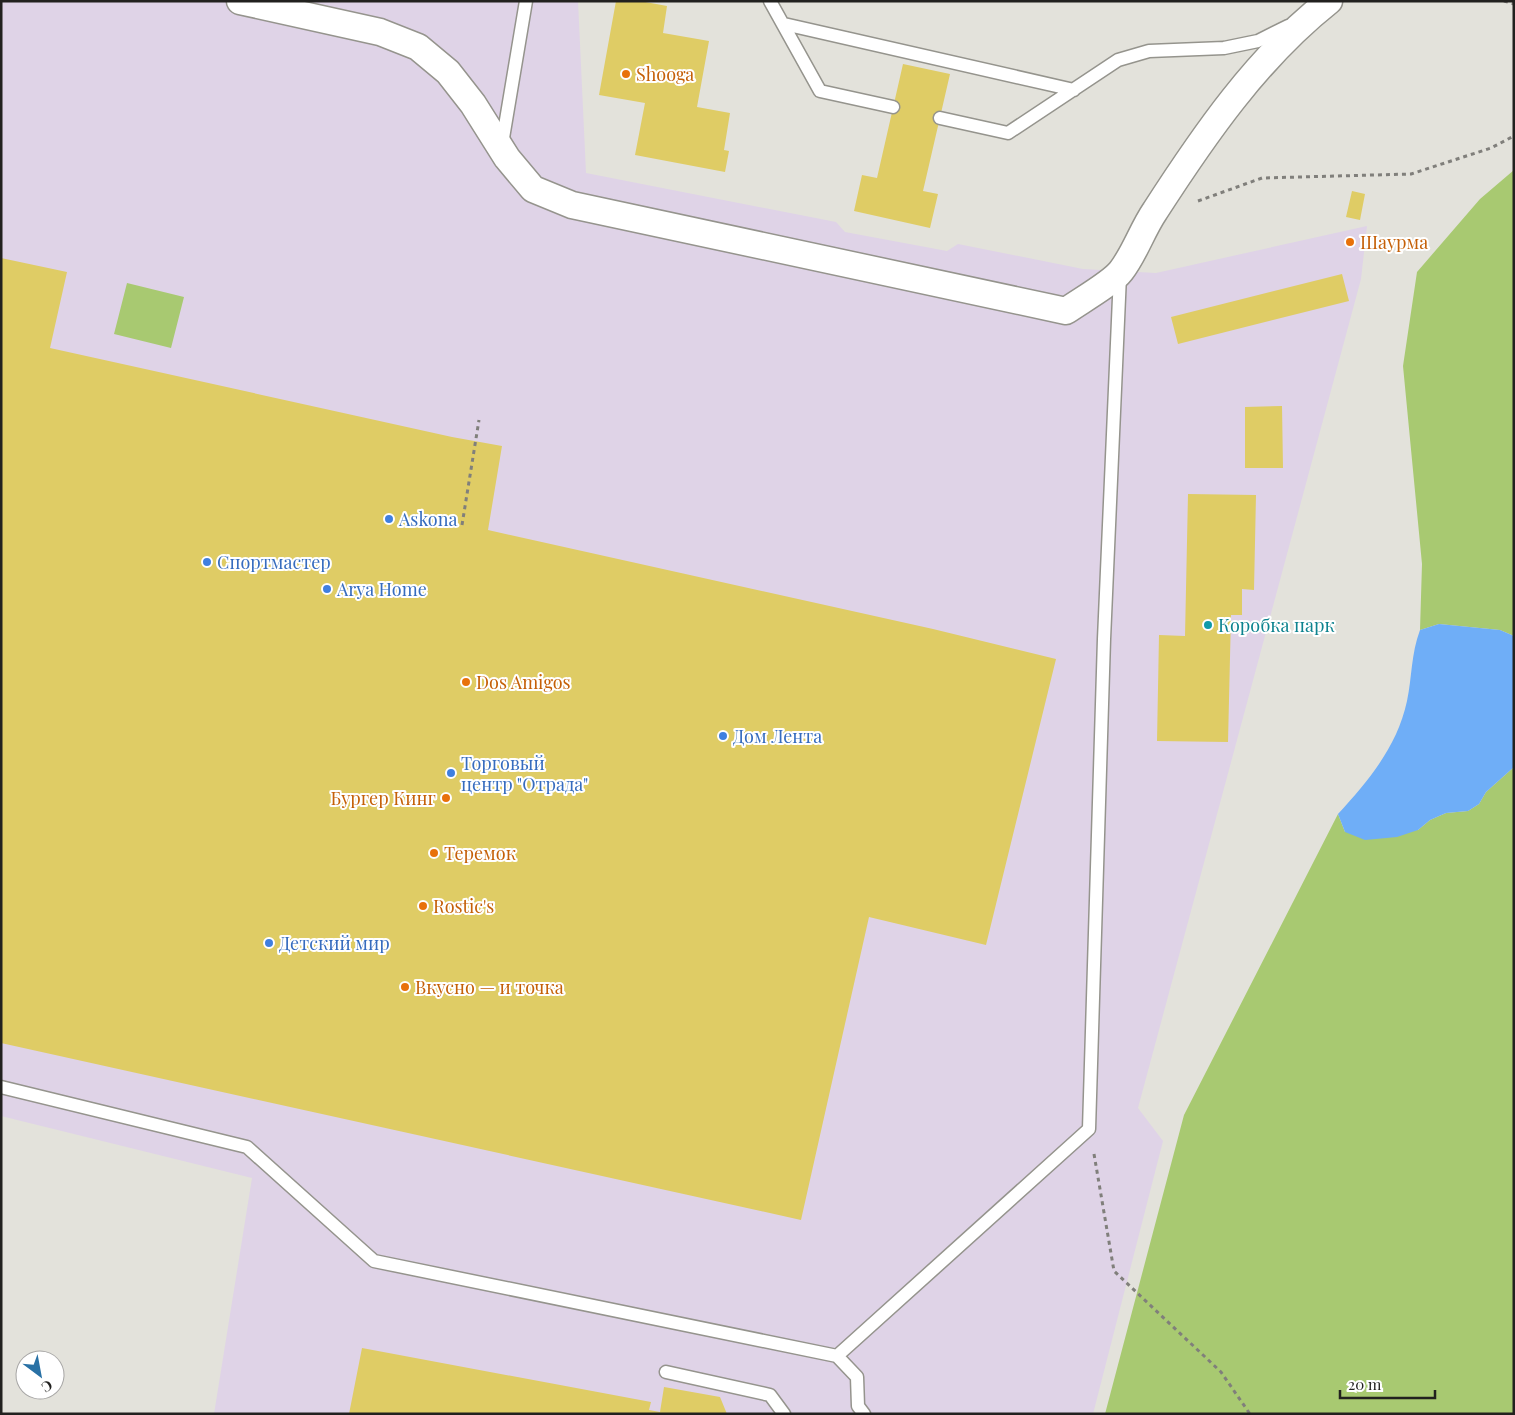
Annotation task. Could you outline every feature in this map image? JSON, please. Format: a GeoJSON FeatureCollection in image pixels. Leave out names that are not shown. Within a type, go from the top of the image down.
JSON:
{"type":"FeatureCollection","features":[{"type":"Feature","properties":{"kind":"street"},"geometry":{"type":"LineString","coordinates":[[240,1],[380,32],[418,47],[448,72],[473,104],[501,148],[533,188],[572,205],[1066,311],[1121,272],[1150,218],[1190,156],[1235,96],[1283,43],[1321,8]]}},
{"type":"Feature","properties":{"kind":"lane"},"geometry":{"type":"LineString","coordinates":[[501,148],[526,1]]}},
{"type":"Feature","properties":{"kind":"lane"},"geometry":{"type":"LineString","coordinates":[[770,1],[820,91],[893,107]]}},
{"type":"Feature","properties":{"kind":"lane"},"geometry":{"type":"LineString","coordinates":[[940,118],[1008,133],[1118,60],[1149,51],[1224,48],[1258,41],[1321,8]]}},
{"type":"Feature","properties":{"kind":"lane"},"geometry":{"type":"LineString","coordinates":[[784,24],[1074,90]]}},
{"type":"Feature","properties":{"kind":"lane"},"geometry":{"type":"LineString","coordinates":[[837,1356],[1089,1129],[1104,639],[1121,272]]}},
{"type":"Feature","properties":{"kind":"lane"},"geometry":{"type":"LineString","coordinates":[[1,1086],[247,1147],[374,1261],[837,1356],[857,1377],[858,1406],[864,1414]]}},
{"type":"Feature","properties":{"kind":"lane"},"geometry":{"type":"LineString","coordinates":[[666,1372],[770,1395],[784,1414]]}},
{"type":"Feature","properties":{"kind":"path"},"geometry":{"type":"LineString","coordinates":[[1504,1],[1514,4]]}},
{"type":"Feature","properties":{"kind":"path"},"geometry":{"type":"LineString","coordinates":[[1197,201],[1262,178],[1411,174],[1491,148],[1514,136]]}},
{"type":"Feature","properties":{"kind":"path"},"geometry":{"type":"LineString","coordinates":[[462,525],[479,420]]}},
{"type":"Feature","properties":{"kind":"path"},"geometry":{"type":"LineString","coordinates":[[1089,1129],[1114,1271],[1221,1372],[1250,1414]]}},
{"type":"Feature","properties":{"kind":"shaded area"},"geometry":{"type":"Polygon","coordinates":[[[1,1],[578,1],[586,173],[836,222],[845,232],[947,251],[958,244],[1083,269],[1156,273],[1367,226],[1361,279],[1138,1108],[1163,1141],[1093,1414],[214,1414],[252,1178],[1,1116],[1,1]]]}},
{"type":"Feature","properties":{"kind":"green space"},"geometry":{"type":"Polygon","coordinates":[[[1514,170],[1514,636],[1500,630],[1439,624],[1420,630],[1422,564],[1403,366],[1417,272],[1480,199],[1514,170]]]}},
{"type":"Feature","properties":{"kind":"green space"},"geometry":{"type":"Polygon","coordinates":[[[127,283],[184,297],[171,348],[114,334],[127,283]]]}},
{"type":"Feature","properties":{"kind":"green space"},"geometry":{"type":"Polygon","coordinates":[[[1514,767],[1514,1414],[1105,1414],[1184,1115],[1338,814],[1345,832],[1418,830],[1430,820],[1446,813],[1468,811],[1479,804],[1486,792],[1514,767]]]}},
{"type":"Feature","properties":{"kind":"water"},"geometry":{"type":"Polygon","coordinates":[[[1439,624],[1500,630],[1514,636],[1514,767],[1486,792],[1479,804],[1468,811],[1446,813],[1430,820],[1418,830],[1397,837],[1365,840],[1345,832],[1338,814],[1371,775],[1389,748],[1407,701],[1413,657],[1420,630],[1439,624]]]}},
{"type":"Feature","properties":{"kind":"building"},"geometry":{"type":"Polygon","coordinates":[[[616,1],[640,1],[667,6],[663,33],[709,41],[697,107],[730,113],[724,150],[729,151],[725,172],[635,155],[645,103],[599,95],[616,1]]]}},
{"type":"Feature","properties":{"kind":"building"},"geometry":{"type":"Polygon","coordinates":[[[903,64],[950,74],[923,191],[938,194],[930,228],[854,211],[862,175],[877,178],[903,64]]]}},
{"type":"Feature","properties":{"kind":"building"},"geometry":{"type":"Polygon","coordinates":[[[1352,191],[1365,194],[1360,220],[1346,217],[1352,191]]]}},
{"type":"Feature","properties":{"kind":"building","name":"Торговый центр \"Отрада\""},"geometry":{"type":"Polygon","coordinates":[[[1,258],[67,272],[50,348],[452,437],[502,446],[488,530],[933,629],[1056,659],[986,945],[869,917],[801,1220],[1,1043],[1,258]]]}},
{"type":"Feature","properties":{"kind":"building"},"geometry":{"type":"Polygon","coordinates":[[[1342,274],[1349,301],[1178,344],[1171,317],[1342,274]]]}},
{"type":"Feature","properties":{"kind":"building"},"geometry":{"type":"Polygon","coordinates":[[[1282,406],[1283,468],[1245,468],[1245,407],[1282,406]]]}},
{"type":"Feature","properties":{"kind":"building","name":"Коробка парк"},"geometry":{"type":"Polygon","coordinates":[[[1188,494],[1256,495],[1254,590],[1242,589],[1242,615],[1231,615],[1228,742],[1157,741],[1159,635],[1185,636],[1188,494]]]}},
{"type":"Feature","properties":{"kind":"building"},"geometry":{"type":"Polygon","coordinates":[[[362,1348],[651,1402],[649,1410],[660,1412],[664,1387],[720,1397],[727,1414],[349,1414],[362,1348]]]}},
{"type":"Feature","properties":{"kind":"place","name":"Shooga"},"geometry":{"type":"Point","coordinates":[626,74]}},
{"type":"Feature","properties":{"kind":"place","name":"Шаурма"},"geometry":{"type":"Point","coordinates":[1350,242]}},
{"type":"Feature","properties":{"kind":"place","name":"Askona"},"geometry":{"type":"Point","coordinates":[389,519]}},
{"type":"Feature","properties":{"kind":"place","name":"Спортмастер"},"geometry":{"type":"Point","coordinates":[207,562]}},
{"type":"Feature","properties":{"kind":"place","name":"Arya Home"},"geometry":{"type":"Point","coordinates":[327,589]}},
{"type":"Feature","properties":{"kind":"place","name":"Коробка парк"},"geometry":{"type":"Point","coordinates":[1208,625]}},
{"type":"Feature","properties":{"kind":"place","name":"Dos Amigos"},"geometry":{"type":"Point","coordinates":[466,682]}},
{"type":"Feature","properties":{"kind":"place","name":"Дом Лента"},"geometry":{"type":"Point","coordinates":[723,736]}},
{"type":"Feature","properties":{"kind":"place","name":"Торговый центр \"Отрада\""},"geometry":{"type":"Point","coordinates":[451,773]}},
{"type":"Feature","properties":{"kind":"place","name":"Бургер Кинг"},"geometry":{"type":"Point","coordinates":[446,798]}},
{"type":"Feature","properties":{"kind":"place","name":"Теремок"},"geometry":{"type":"Point","coordinates":[434,853]}},
{"type":"Feature","properties":{"kind":"place","name":"Rostic's"},"geometry":{"type":"Point","coordinates":[423,906]}},
{"type":"Feature","properties":{"kind":"place","name":"Детский мир"},"geometry":{"type":"Point","coordinates":[269,943]}},
{"type":"Feature","properties":{"kind":"place","name":"Вкусно — и точка"},"geometry":{"type":"Point","coordinates":[405,987]}}]}
